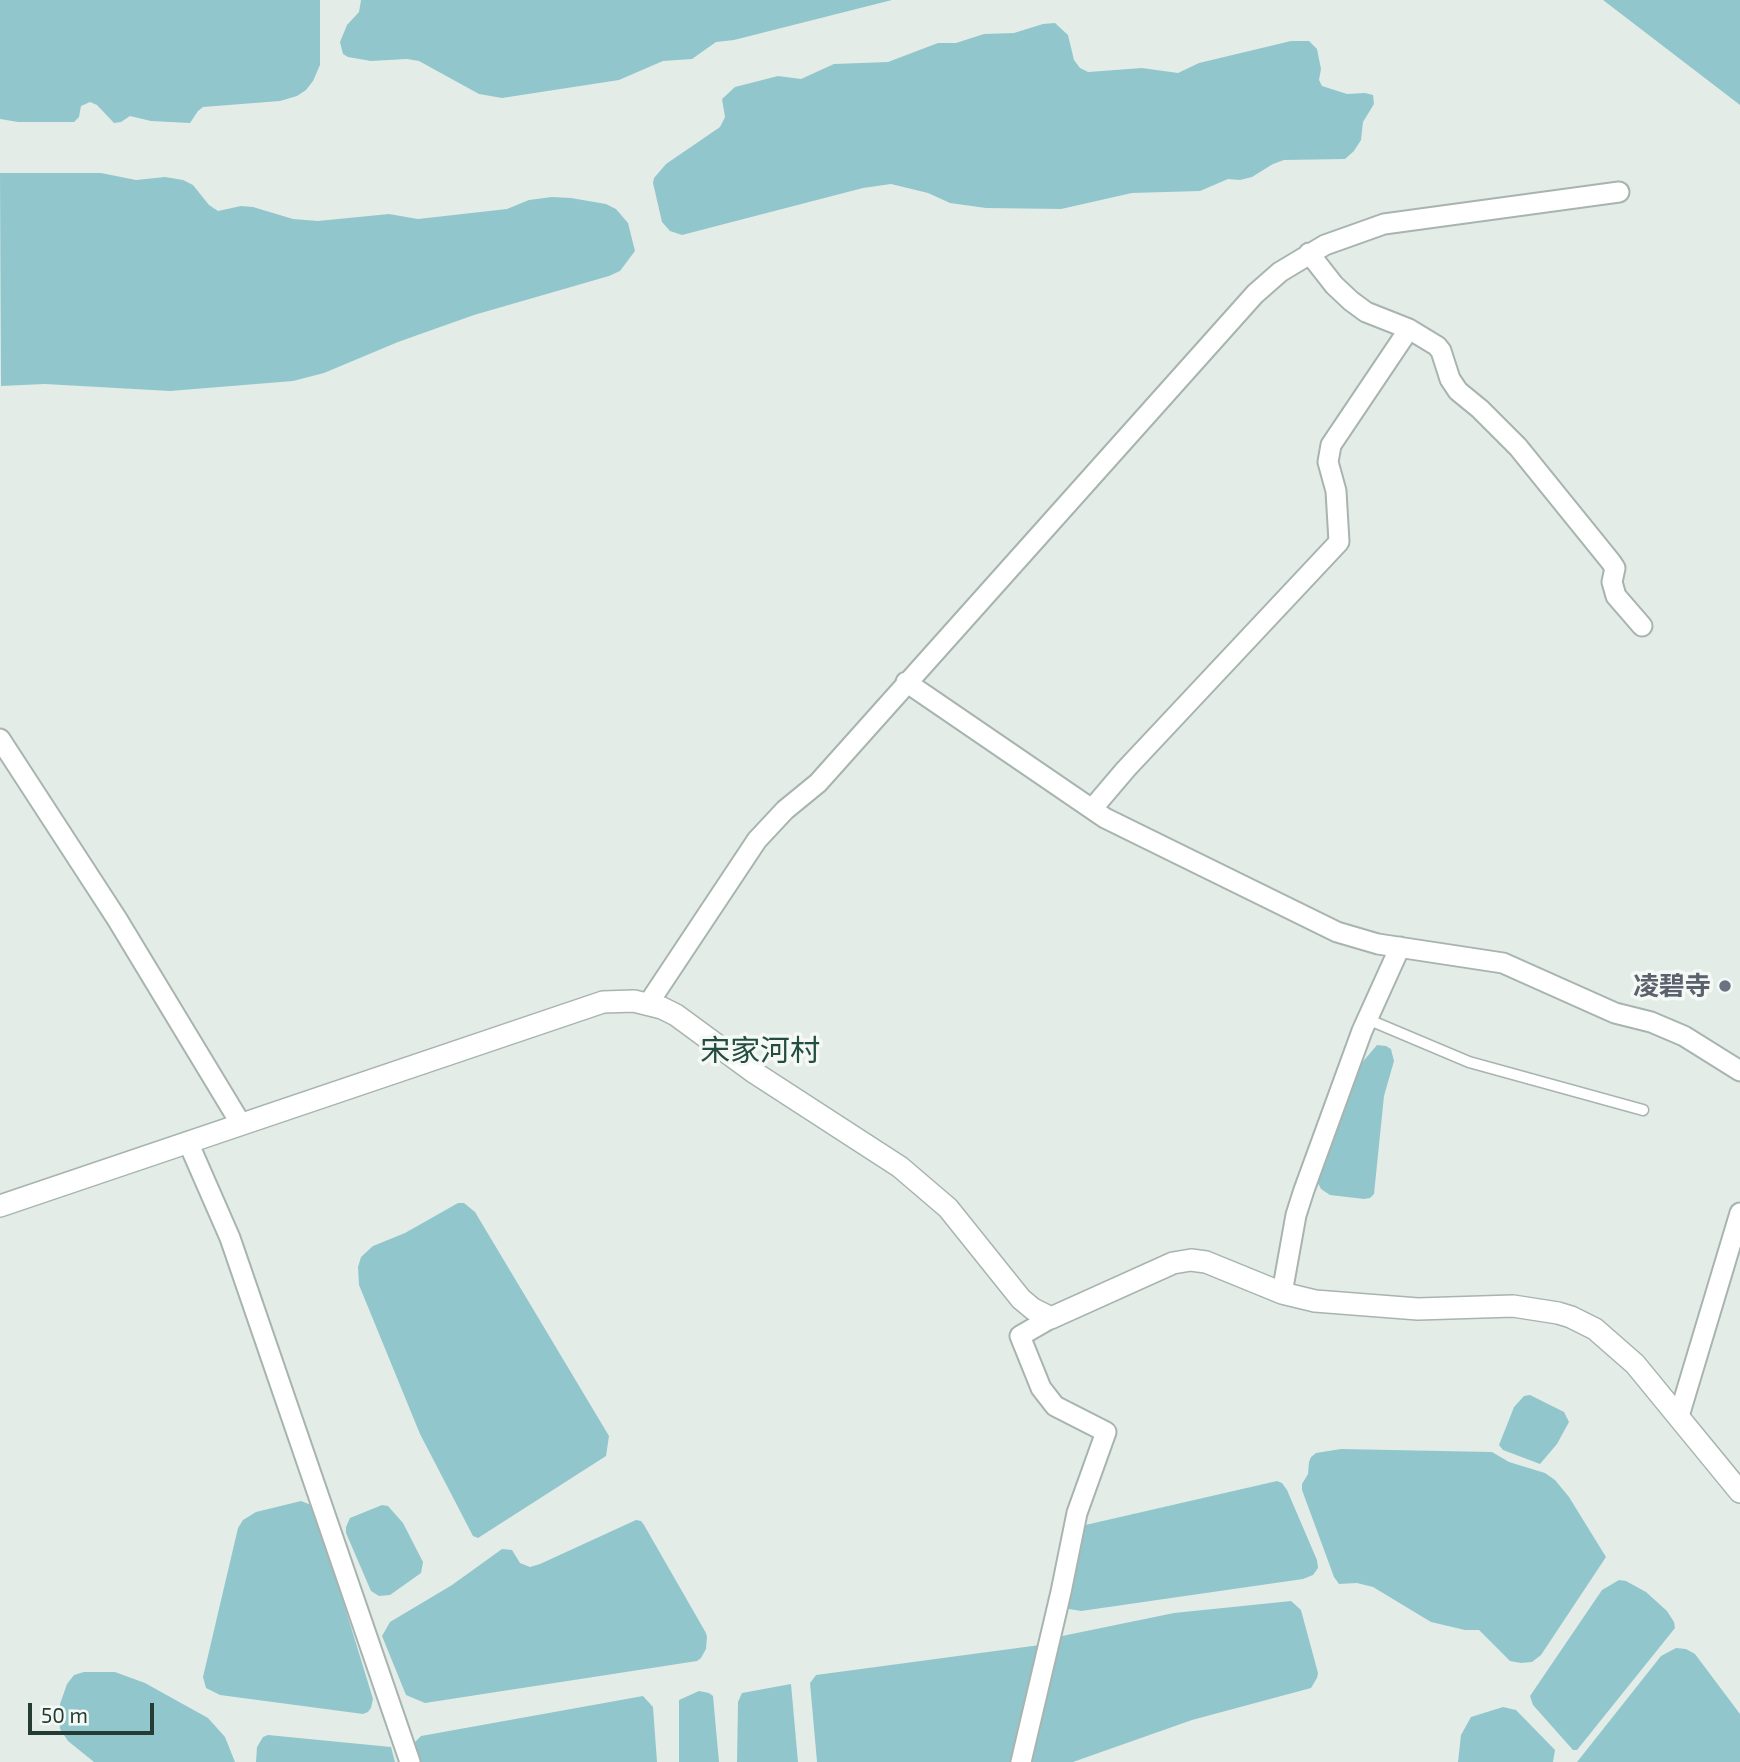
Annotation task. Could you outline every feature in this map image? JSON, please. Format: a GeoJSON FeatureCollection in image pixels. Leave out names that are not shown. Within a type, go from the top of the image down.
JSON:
{"type":"FeatureCollection","features":[{"type":"Feature","properties":{"kind":"street"},"geometry":{"type":"LineString","coordinates":[[648,1004],[757,840],[785,810],[818,783],[1255,294],[1280,272],[1309,253],[1384,224],[1619,192]]}},
{"type":"Feature","properties":{"kind":"street"},"geometry":{"type":"LineString","coordinates":[[1309,253],[1334,285],[1366,312],[1409,330],[1437,346],[1450,379],[1458,391],[1518,447],[1611,562],[1615,568],[1612,582],[1616,596],[1642,626]]}},
{"type":"Feature","properties":{"kind":"street"},"geometry":{"type":"LineString","coordinates":[[1092,809],[1126,769],[1339,542],[1336,491],[1328,462],[1331,444],[1409,330]]}},
{"type":"Feature","properties":{"kind":"street"},"geometry":{"type":"LineString","coordinates":[[906,682],[1105,818],[1337,932],[1378,944],[1503,962],[1615,1013],[1651,1022],[1684,1036],[1740,1071]]}},
{"type":"Feature","properties":{"kind":"street"},"geometry":{"type":"LineString","coordinates":[[0,739],[117,919],[241,1124]]}},
{"type":"Feature","properties":{"kind":"street"},"geometry":{"type":"LineString","coordinates":[[1282,1293],[1296,1215],[1304,1189],[1367,1019],[1400,947]]}},
{"type":"Feature","properties":{"kind":"street"},"geometry":{"type":"LineString","coordinates":[[0,1206],[603,1002],[634,1001],[669,1012],[690,1024],[755,1073],[900,1167],[948,1208],[1021,1299],[1051,1318]]}},
{"type":"Feature","properties":{"kind":"street"},"geometry":{"type":"LineString","coordinates":[[188,1142],[230,1238],[410,1762]]}},
{"type":"Feature","properties":{"kind":"street"},"geometry":{"type":"LineString","coordinates":[[1679,1416],[1740,1213]]}},
{"type":"Feature","properties":{"kind":"street"},"geometry":{"type":"LineString","coordinates":[[1021,1762],[1077,1513],[1106,1432],[1055,1406],[1041,1388],[1020,1336],[1051,1318],[1172,1263],[1191,1260],[1206,1262],[1282,1293],[1315,1301],[1386,1307],[1513,1306],[1571,1317],[1595,1329],[1649,1379],[1740,1492]]}},
{"type":"Feature","properties":{"kind":"lane"},"geometry":{"type":"LineString","coordinates":[[1367,1019],[1469,1062],[1643,1110]]}},
{"type":"Feature","properties":{"kind":"water"},"geometry":{"type":"Polygon","coordinates":[[[0,0],[320,0],[320,65],[313,81],[297,96],[280,101],[203,107],[190,123],[151,121],[130,116],[114,123],[97,105],[90,102],[81,106],[79,117],[74,122],[18,122],[0,119],[0,0]]]}},
{"type":"Feature","properties":{"kind":"water"},"geometry":{"type":"Polygon","coordinates":[[[361,0],[892,0],[734,40],[716,42],[692,59],[663,61],[619,80],[502,98],[479,94],[419,61],[371,61],[343,54],[340,42],[347,25],[359,12],[361,0]]]}},
{"type":"Feature","properties":{"kind":"water"},"geometry":{"type":"Polygon","coordinates":[[[1603,0],[1740,0],[1740,105],[1603,0]]]}},
{"type":"Feature","properties":{"kind":"water"},"geometry":{"type":"Polygon","coordinates":[[[1055,23],[1068,35],[1074,60],[1080,68],[1088,72],[1142,68],[1178,73],[1199,63],[1291,41],[1309,41],[1317,49],[1321,69],[1319,80],[1322,86],[1347,94],[1373,95],[1374,104],[1363,122],[1361,140],[1345,159],[1284,160],[1252,177],[1228,179],[1200,191],[1132,193],[1061,209],[986,208],[950,203],[928,193],[891,184],[863,188],[682,235],[670,231],[662,222],[654,178],[666,164],[720,127],[725,117],[722,99],[735,87],[778,76],[801,79],[834,64],[888,62],[938,43],[956,43],[984,34],[1014,33],[1055,23]]]}},
{"type":"Feature","properties":{"kind":"water"},"geometry":{"type":"Polygon","coordinates":[[[0,173],[101,173],[136,180],[165,177],[193,185],[209,205],[218,211],[241,206],[253,207],[293,219],[318,221],[389,214],[418,219],[507,209],[529,200],[571,198],[606,204],[616,209],[628,223],[635,251],[620,271],[609,276],[474,315],[398,342],[324,373],[293,381],[170,391],[45,384],[1,386],[0,173]]]}},
{"type":"Feature","properties":{"kind":"water"},"geometry":{"type":"Polygon","coordinates":[[[1377,1045],[1391,1049],[1394,1061],[1384,1096],[1374,1194],[1364,1199],[1330,1195],[1321,1189],[1317,1181],[1360,1065],[1377,1045]]]}},
{"type":"Feature","properties":{"kind":"water"},"geometry":{"type":"Polygon","coordinates":[[[458,1203],[464,1203],[475,1212],[609,1436],[606,1456],[478,1538],[473,1536],[420,1434],[359,1285],[358,1267],[361,1257],[373,1246],[405,1233],[458,1203]]]}},
{"type":"Feature","properties":{"kind":"water"},"geometry":{"type":"Polygon","coordinates":[[[1530,1395],[1564,1412],[1569,1422],[1557,1444],[1540,1464],[1503,1450],[1499,1445],[1514,1407],[1524,1396],[1530,1395]]]}},
{"type":"Feature","properties":{"kind":"water"},"geometry":{"type":"Polygon","coordinates":[[[1341,1449],[1492,1452],[1509,1462],[1545,1473],[1555,1480],[1569,1497],[1606,1557],[1541,1655],[1532,1662],[1510,1661],[1479,1630],[1465,1630],[1431,1622],[1373,1587],[1357,1583],[1339,1584],[1334,1577],[1302,1484],[1308,1474],[1311,1457],[1316,1453],[1341,1449]]]}},
{"type":"Feature","properties":{"kind":"water"},"geometry":{"type":"Polygon","coordinates":[[[1277,1481],[1287,1490],[1317,1560],[1318,1568],[1313,1575],[1303,1579],[1081,1611],[1069,1609],[1066,1604],[1081,1526],[1277,1481]]]}},
{"type":"Feature","properties":{"kind":"water"},"geometry":{"type":"Polygon","coordinates":[[[301,1501],[314,1506],[373,1699],[371,1708],[363,1714],[220,1695],[206,1688],[203,1677],[238,1528],[243,1520],[256,1512],[301,1501]]]}},
{"type":"Feature","properties":{"kind":"water"},"geometry":{"type":"Polygon","coordinates":[[[382,1505],[388,1506],[403,1523],[423,1562],[421,1573],[390,1595],[379,1596],[371,1591],[346,1533],[346,1527],[350,1518],[382,1505]]]}},
{"type":"Feature","properties":{"kind":"water"},"geometry":{"type":"Polygon","coordinates":[[[636,1520],[644,1525],[706,1633],[706,1649],[701,1658],[697,1661],[425,1703],[406,1695],[382,1636],[390,1622],[452,1585],[502,1549],[512,1550],[520,1563],[530,1567],[636,1520]]]}},
{"type":"Feature","properties":{"kind":"water"},"geometry":{"type":"Polygon","coordinates":[[[1619,1580],[1646,1592],[1667,1611],[1675,1628],[1577,1750],[1573,1750],[1533,1705],[1530,1696],[1602,1590],[1619,1580]]]}},
{"type":"Feature","properties":{"kind":"water"},"geometry":{"type":"Polygon","coordinates":[[[1291,1601],[1301,1610],[1318,1673],[1311,1688],[1192,1720],[1073,1762],[1029,1762],[1062,1636],[1174,1613],[1291,1601]]]}},
{"type":"Feature","properties":{"kind":"water"},"geometry":{"type":"Polygon","coordinates":[[[1040,1645],[1010,1762],[817,1762],[810,1683],[816,1675],[1040,1645]]]}},
{"type":"Feature","properties":{"kind":"water"},"geometry":{"type":"Polygon","coordinates":[[[1676,1648],[1695,1654],[1740,1714],[1740,1762],[1577,1762],[1661,1656],[1676,1648]]]}},
{"type":"Feature","properties":{"kind":"water"},"geometry":{"type":"Polygon","coordinates":[[[84,1672],[115,1672],[145,1683],[208,1718],[225,1737],[235,1762],[94,1762],[68,1741],[60,1729],[60,1704],[67,1684],[74,1675],[84,1672]]]}},
{"type":"Feature","properties":{"kind":"water"},"geometry":{"type":"Polygon","coordinates":[[[791,1684],[798,1762],[737,1762],[738,1702],[742,1693],[791,1684]]]}},
{"type":"Feature","properties":{"kind":"water"},"geometry":{"type":"Polygon","coordinates":[[[699,1691],[713,1696],[719,1762],[679,1762],[679,1700],[699,1691]]]}},
{"type":"Feature","properties":{"kind":"water"},"geometry":{"type":"Polygon","coordinates":[[[643,1696],[653,1707],[657,1762],[419,1762],[414,1743],[421,1736],[643,1696]]]}},
{"type":"Feature","properties":{"kind":"water"},"geometry":{"type":"Polygon","coordinates":[[[1503,1707],[1516,1710],[1555,1750],[1553,1762],[1458,1762],[1461,1735],[1471,1717],[1503,1707]]]}},
{"type":"Feature","properties":{"kind":"water"},"geometry":{"type":"Polygon","coordinates":[[[268,1735],[391,1747],[395,1762],[256,1762],[257,1747],[263,1737],[268,1735]]]}},
{"type":"Feature","properties":{"kind":"place","name":"凌碧寺"},"geometry":{"type":"Point","coordinates":[1725,986]}},
{"type":"Feature","properties":{"kind":"district","name":"宋家河村"},"geometry":{"type":"Point","coordinates":[760,1051]}}]}
